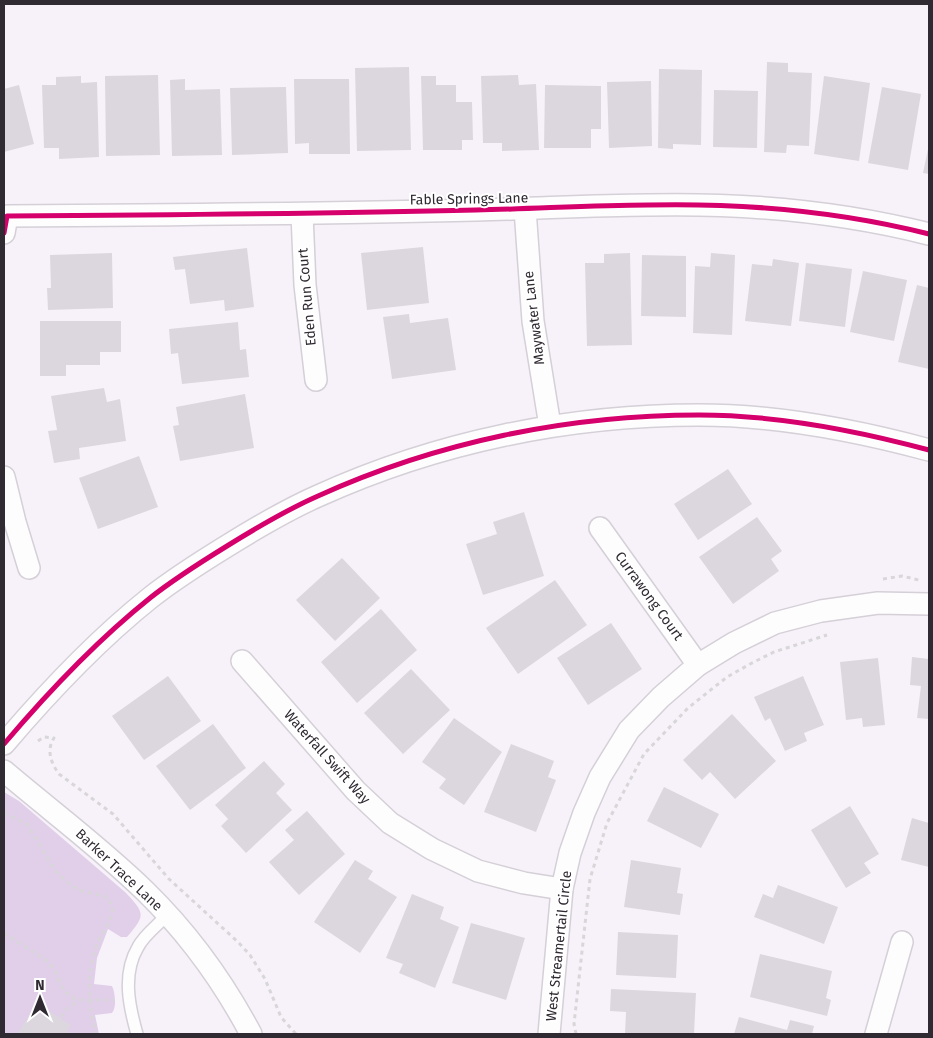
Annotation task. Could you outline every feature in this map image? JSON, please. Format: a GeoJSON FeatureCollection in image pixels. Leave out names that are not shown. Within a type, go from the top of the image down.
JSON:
{"type":"FeatureCollection","features":[{"type":"Feature","properties":{"kind":"street","name":"Fable Springs Lane"},"geometry":{"type":"LineString","coordinates":[[6,224],[647,204],[752,206],[874,222],[929,234]]}},
{"type":"Feature","properties":{"kind":"street","name":"Maywater Lane"},"geometry":{"type":"LineString","coordinates":[[525,209],[533,320],[550,426]]}},
{"type":"Feature","properties":{"kind":"street","name":"Eden Run Court"},"geometry":{"type":"LineString","coordinates":[[302,214],[304,285],[316,380]]}},
{"type":"Feature","properties":{"kind":"street"},"geometry":{"type":"LineString","coordinates":[[4,744],[47,693],[110,631],[152,596],[263,524],[316,496],[428,454],[492,437],[589,420],[711,416],[766,419],[826,427],[887,438],[929,450]]}},
{"type":"Feature","properties":{"kind":"street"},"geometry":{"type":"LineString","coordinates":[[4,477],[15,522],[30,568]]}},
{"type":"Feature","properties":{"kind":"street","name":"Currawong Court"},"geometry":{"type":"LineString","coordinates":[[600,528],[698,665]]}},
{"type":"Feature","properties":{"kind":"street","name":"West Streamertail Circle"},"geometry":{"type":"LineString","coordinates":[[549,1034],[562,889],[570,853],[581,821],[600,777],[630,730],[660,697],[698,665],[734,643],[775,624],[821,611],[878,603],[929,604]]}},
{"type":"Feature","properties":{"kind":"street","name":"Waterfall Swift Way"},"geometry":{"type":"LineString","coordinates":[[242,661],[356,792],[390,822],[432,849],[478,871],[524,883],[562,889]]}},
{"type":"Feature","properties":{"kind":"street","name":"Barker Trace Lane"},"geometry":{"type":"LineString","coordinates":[[4,771],[109,858],[146,892],[196,950],[223,986],[251,1034]]}},
{"type":"Feature","properties":{"kind":"street"},"geometry":{"type":"LineString","coordinates":[[876,1034],[902,942]]}},
{"type":"Feature","properties":{"kind":"lane"},"geometry":{"type":"LineString","coordinates":[[137,1034],[131,1015],[128,990],[129,969],[138,946],[167,915]]}},
{"type":"Feature","properties":{"kind":"path"},"geometry":{"type":"LineString","coordinates":[[874,581],[902,576],[920,580]]}},
{"type":"Feature","properties":{"kind":"path"},"geometry":{"type":"LineString","coordinates":[[576,1034],[574,1024],[590,879],[607,822],[644,754],[688,708],[727,677],[774,652],[835,633]]}},
{"type":"Feature","properties":{"kind":"path"},"geometry":{"type":"LineString","coordinates":[[34,745],[44,737],[54,738],[51,743],[50,756],[58,774],[113,814],[169,879],[238,942],[265,979],[281,1017],[291,1032],[296,1034]]}},
{"type":"Feature","properties":{"kind":"path"},"geometry":{"type":"LineString","coordinates":[[4,813],[27,824],[56,872],[66,881],[78,890],[104,896],[112,904],[113,912],[101,934],[92,961],[90,999],[96,1034]]}},
{"type":"Feature","properties":{"kind":"path"},"geometry":{"type":"LineString","coordinates":[[4,933],[46,960],[54,969],[60,984],[71,997],[79,1000],[114,1000]]}},
{"type":"Feature","properties":{"kind":"path"},"geometry":{"type":"LineString","coordinates":[[60,1018],[69,1007],[79,1000]]}},
{"type":"Feature","properties":{"kind":"shaded area"},"geometry":{"type":"Polygon","coordinates":[[[4,792],[19,801],[125,892],[141,914],[138,924],[127,937],[121,937],[108,929],[97,958],[94,984],[112,986],[115,1000],[115,1007],[112,1013],[95,1015],[99,1034],[4,1034],[4,792]]]}},
{"type":"Feature","properties":{"kind":"building"},"geometry":{"type":"Polygon","coordinates":[[[767,62],[788,63],[788,72],[812,73],[809,146],[787,145],[786,153],[764,152],[767,62]]]}},
{"type":"Feature","properties":{"kind":"building"},"geometry":{"type":"Polygon","coordinates":[[[409,67],[411,150],[357,151],[355,68],[409,67]]]}},
{"type":"Feature","properties":{"kind":"building"},"geometry":{"type":"Polygon","coordinates":[[[659,69],[702,70],[701,145],[673,144],[673,149],[658,148],[659,69]]]}},
{"type":"Feature","properties":{"kind":"building"},"geometry":{"type":"Polygon","coordinates":[[[158,75],[160,155],[106,156],[105,76],[158,75]]]}},
{"type":"Feature","properties":{"kind":"building"},"geometry":{"type":"Polygon","coordinates":[[[518,75],[519,85],[536,84],[539,150],[502,151],[502,143],[483,143],[481,76],[518,75]]]}},
{"type":"Feature","properties":{"kind":"building"},"geometry":{"type":"Polygon","coordinates":[[[81,76],[81,83],[97,82],[99,157],[59,159],[59,148],[44,148],[42,85],[56,85],[56,77],[81,76]]]}},
{"type":"Feature","properties":{"kind":"building"},"geometry":{"type":"Polygon","coordinates":[[[421,76],[436,76],[436,85],[456,85],[456,102],[472,102],[473,140],[462,140],[462,150],[423,150],[421,76]]]}},
{"type":"Feature","properties":{"kind":"building"},"geometry":{"type":"Polygon","coordinates":[[[824,76],[870,83],[859,161],[814,154],[824,76]]]}},
{"type":"Feature","properties":{"kind":"building"},"geometry":{"type":"Polygon","coordinates":[[[185,79],[185,90],[220,89],[222,155],[172,156],[170,80],[185,79]]]}},
{"type":"Feature","properties":{"kind":"building"},"geometry":{"type":"Polygon","coordinates":[[[294,79],[349,79],[350,154],[309,154],[309,143],[295,144],[294,79]]]}},
{"type":"Feature","properties":{"kind":"building"},"geometry":{"type":"Polygon","coordinates":[[[651,81],[652,146],[609,148],[607,82],[651,81]]]}},
{"type":"Feature","properties":{"kind":"building"},"geometry":{"type":"Polygon","coordinates":[[[19,85],[34,144],[4,152],[4,89],[19,85]]]}},
{"type":"Feature","properties":{"kind":"building"},"geometry":{"type":"Polygon","coordinates":[[[545,85],[601,86],[601,129],[591,129],[591,148],[544,148],[545,85]]]}},
{"type":"Feature","properties":{"kind":"building"},"geometry":{"type":"Polygon","coordinates":[[[286,87],[288,153],[232,155],[230,88],[286,87]]]}},
{"type":"Feature","properties":{"kind":"building"},"geometry":{"type":"Polygon","coordinates":[[[882,87],[921,94],[908,170],[868,163],[882,87]]]}},
{"type":"Feature","properties":{"kind":"building"},"geometry":{"type":"Polygon","coordinates":[[[714,90],[758,91],[757,148],[713,147],[714,90]]]}},
{"type":"Feature","properties":{"kind":"building"},"geometry":{"type":"Polygon","coordinates":[[[929,149],[929,174],[923,173],[929,149]]]}},
{"type":"Feature","properties":{"kind":"building"},"geometry":{"type":"Polygon","coordinates":[[[423,247],[429,303],[367,310],[361,253],[423,247]]]}},
{"type":"Feature","properties":{"kind":"building"},"geometry":{"type":"Polygon","coordinates":[[[247,248],[254,307],[225,311],[224,300],[190,304],[185,269],[175,270],[173,257],[247,248]]]}},
{"type":"Feature","properties":{"kind":"building"},"geometry":{"type":"Polygon","coordinates":[[[112,253],[113,308],[48,310],[47,288],[51,288],[50,255],[112,253]]]}},
{"type":"Feature","properties":{"kind":"building"},"geometry":{"type":"Polygon","coordinates":[[[630,253],[632,345],[587,346],[585,263],[604,263],[604,254],[630,253]]]}},
{"type":"Feature","properties":{"kind":"building"},"geometry":{"type":"Polygon","coordinates":[[[711,253],[735,255],[732,335],[693,333],[695,266],[710,267],[711,253]]]}},
{"type":"Feature","properties":{"kind":"building"},"geometry":{"type":"Polygon","coordinates":[[[642,255],[686,256],[686,317],[641,316],[642,255]]]}},
{"type":"Feature","properties":{"kind":"building"},"geometry":{"type":"Polygon","coordinates":[[[773,259],[799,263],[791,326],[745,321],[752,264],[772,266],[773,259]]]}},
{"type":"Feature","properties":{"kind":"building"},"geometry":{"type":"Polygon","coordinates":[[[806,263],[852,269],[845,327],[799,321],[806,263]]]}},
{"type":"Feature","properties":{"kind":"building"},"geometry":{"type":"Polygon","coordinates":[[[863,271],[907,280],[894,341],[850,332],[863,271]]]}},
{"type":"Feature","properties":{"kind":"building"},"geometry":{"type":"Polygon","coordinates":[[[917,285],[929,288],[929,369],[898,362],[917,285]]]}},
{"type":"Feature","properties":{"kind":"building"},"geometry":{"type":"Polygon","coordinates":[[[409,314],[410,323],[448,318],[456,370],[392,379],[383,317],[409,314]]]}},
{"type":"Feature","properties":{"kind":"building"},"geometry":{"type":"Polygon","coordinates":[[[40,321],[121,321],[121,352],[100,352],[100,365],[66,365],[66,376],[40,376],[40,321]]]}},
{"type":"Feature","properties":{"kind":"building"},"geometry":{"type":"Polygon","coordinates":[[[238,322],[240,350],[246,349],[249,377],[182,384],[178,353],[171,354],[169,329],[238,322]]]}},
{"type":"Feature","properties":{"kind":"building"},"geometry":{"type":"Polygon","coordinates":[[[104,388],[107,402],[120,399],[126,441],[79,448],[80,459],[54,463],[48,431],[57,430],[51,396],[104,388]]]}},
{"type":"Feature","properties":{"kind":"building"},"geometry":{"type":"Polygon","coordinates":[[[245,394],[254,448],[180,461],[173,426],[179,425],[176,407],[245,394]]]}},
{"type":"Feature","properties":{"kind":"building"},"geometry":{"type":"Polygon","coordinates":[[[139,456],[158,507],[98,529],[79,478],[139,456]]]}},
{"type":"Feature","properties":{"kind":"building"},"geometry":{"type":"Polygon","coordinates":[[[728,469],[752,504],[698,540],[674,504],[728,469]]]}},
{"type":"Feature","properties":{"kind":"building"},"geometry":{"type":"Polygon","coordinates":[[[524,512],[544,576],[483,595],[466,544],[497,534],[493,522],[524,512]]]}},
{"type":"Feature","properties":{"kind":"building"},"geometry":{"type":"Polygon","coordinates":[[[757,517],[782,551],[771,559],[779,571],[733,604],[699,557],[757,517]]]}},
{"type":"Feature","properties":{"kind":"building"},"geometry":{"type":"Polygon","coordinates":[[[342,558],[380,598],[335,641],[296,600],[342,558]]]}},
{"type":"Feature","properties":{"kind":"building"},"geometry":{"type":"Polygon","coordinates":[[[555,580],[587,625],[518,674],[486,628],[555,580]]]}},
{"type":"Feature","properties":{"kind":"building"},"geometry":{"type":"Polygon","coordinates":[[[381,609],[417,650],[357,703],[321,662],[381,609]]]}},
{"type":"Feature","properties":{"kind":"building"},"geometry":{"type":"Polygon","coordinates":[[[611,623],[642,669],[588,705],[557,658],[611,623]]]}},
{"type":"Feature","properties":{"kind":"building"},"geometry":{"type":"Polygon","coordinates":[[[912,657],[929,659],[929,719],[917,718],[921,686],[910,685],[912,657]]]}},
{"type":"Feature","properties":{"kind":"building"},"geometry":{"type":"Polygon","coordinates":[[[878,658],[885,725],[863,727],[862,718],[846,720],[840,662],[878,658]]]}},
{"type":"Feature","properties":{"kind":"building"},"geometry":{"type":"Polygon","coordinates":[[[411,669],[450,710],[403,754],[364,713],[411,669]]]}},
{"type":"Feature","properties":{"kind":"building"},"geometry":{"type":"Polygon","coordinates":[[[168,676],[201,721],[144,760],[112,716],[168,676]]]}},
{"type":"Feature","properties":{"kind":"building"},"geometry":{"type":"Polygon","coordinates":[[[803,676],[824,725],[804,733],[807,741],[785,751],[770,718],[765,721],[754,697],[803,676]]]}},
{"type":"Feature","properties":{"kind":"building"},"geometry":{"type":"Polygon","coordinates":[[[732,714],[776,761],[735,799],[710,772],[702,780],[683,760],[732,714]]]}},
{"type":"Feature","properties":{"kind":"building"},"geometry":{"type":"Polygon","coordinates":[[[454,718],[502,752],[464,805],[439,788],[446,779],[422,762],[454,718]]]}},
{"type":"Feature","properties":{"kind":"building"},"geometry":{"type":"Polygon","coordinates":[[[213,724],[246,768],[190,810],[156,766],[213,724]]]}},
{"type":"Feature","properties":{"kind":"building"},"geometry":{"type":"Polygon","coordinates":[[[511,744],[554,761],[548,777],[556,780],[536,832],[484,812],[511,744]]]}},
{"type":"Feature","properties":{"kind":"building"},"geometry":{"type":"Polygon","coordinates":[[[264,761],[285,784],[276,793],[292,810],[246,853],[221,826],[228,819],[215,805],[264,761]]]}},
{"type":"Feature","properties":{"kind":"building"},"geometry":{"type":"Polygon","coordinates":[[[664,787],[719,814],[701,848],[647,821],[664,787]]]}},
{"type":"Feature","properties":{"kind":"building"},"geometry":{"type":"Polygon","coordinates":[[[850,806],[879,854],[864,863],[871,873],[846,888],[811,830],[850,806]]]}},
{"type":"Feature","properties":{"kind":"building"},"geometry":{"type":"Polygon","coordinates":[[[307,811],[345,854],[299,895],[269,862],[294,840],[285,830],[307,811]]]}},
{"type":"Feature","properties":{"kind":"building"},"geometry":{"type":"Polygon","coordinates":[[[912,818],[929,823],[929,867],[901,860],[912,818]]]}},
{"type":"Feature","properties":{"kind":"building"},"geometry":{"type":"Polygon","coordinates":[[[355,860],[373,871],[368,879],[397,897],[360,953],[314,922],[355,860]]]}},
{"type":"Feature","properties":{"kind":"building"},"geometry":{"type":"Polygon","coordinates":[[[631,860],[681,868],[677,893],[683,894],[680,915],[624,907],[631,860]]]}},
{"type":"Feature","properties":{"kind":"building"},"geometry":{"type":"Polygon","coordinates":[[[778,885],[838,907],[824,944],[754,917],[763,894],[773,898],[778,885]]]}},
{"type":"Feature","properties":{"kind":"building"},"geometry":{"type":"Polygon","coordinates":[[[412,894],[444,907],[440,919],[459,927],[435,988],[399,973],[403,964],[386,958],[412,894]]]}},
{"type":"Feature","properties":{"kind":"building"},"geometry":{"type":"Polygon","coordinates":[[[471,923],[525,938],[506,1000],[452,983],[471,923]]]}},
{"type":"Feature","properties":{"kind":"building"},"geometry":{"type":"Polygon","coordinates":[[[618,932],[678,935],[676,978],[616,975],[618,932]]]}},
{"type":"Feature","properties":{"kind":"building"},"geometry":{"type":"Polygon","coordinates":[[[760,954],[832,971],[826,998],[831,1000],[827,1016],[750,997],[760,954]]]}},
{"type":"Feature","properties":{"kind":"building"},"geometry":{"type":"Polygon","coordinates":[[[611,989],[696,993],[694,1034],[625,1034],[626,1012],[610,1011],[611,989]]]}},
{"type":"Feature","properties":{"kind":"building"},"geometry":{"type":"Polygon","coordinates":[[[33,1009],[47,1018],[50,1012],[71,1025],[67,1031],[73,1034],[17,1034],[33,1009]]]}},
{"type":"Feature","properties":{"kind":"building"},"geometry":{"type":"Polygon","coordinates":[[[739,1017],[787,1030],[790,1020],[814,1026],[812,1034],[734,1034],[739,1017]]]}},
{"type":"Feature","properties":{"kind":"cycle path"},"geometry":{"type":"LineString","coordinates":[[4,233],[7,216],[183,215],[719,205],[825,214],[860,219],[929,234]]}},
{"type":"Feature","properties":{"kind":"cycle path"},"geometry":{"type":"LineString","coordinates":[[4,744],[55,686],[110,632],[178,577],[294,507],[363,477],[409,461],[504,435],[552,426],[650,416],[728,416],[787,421],[844,430],[929,450]]}}]}
